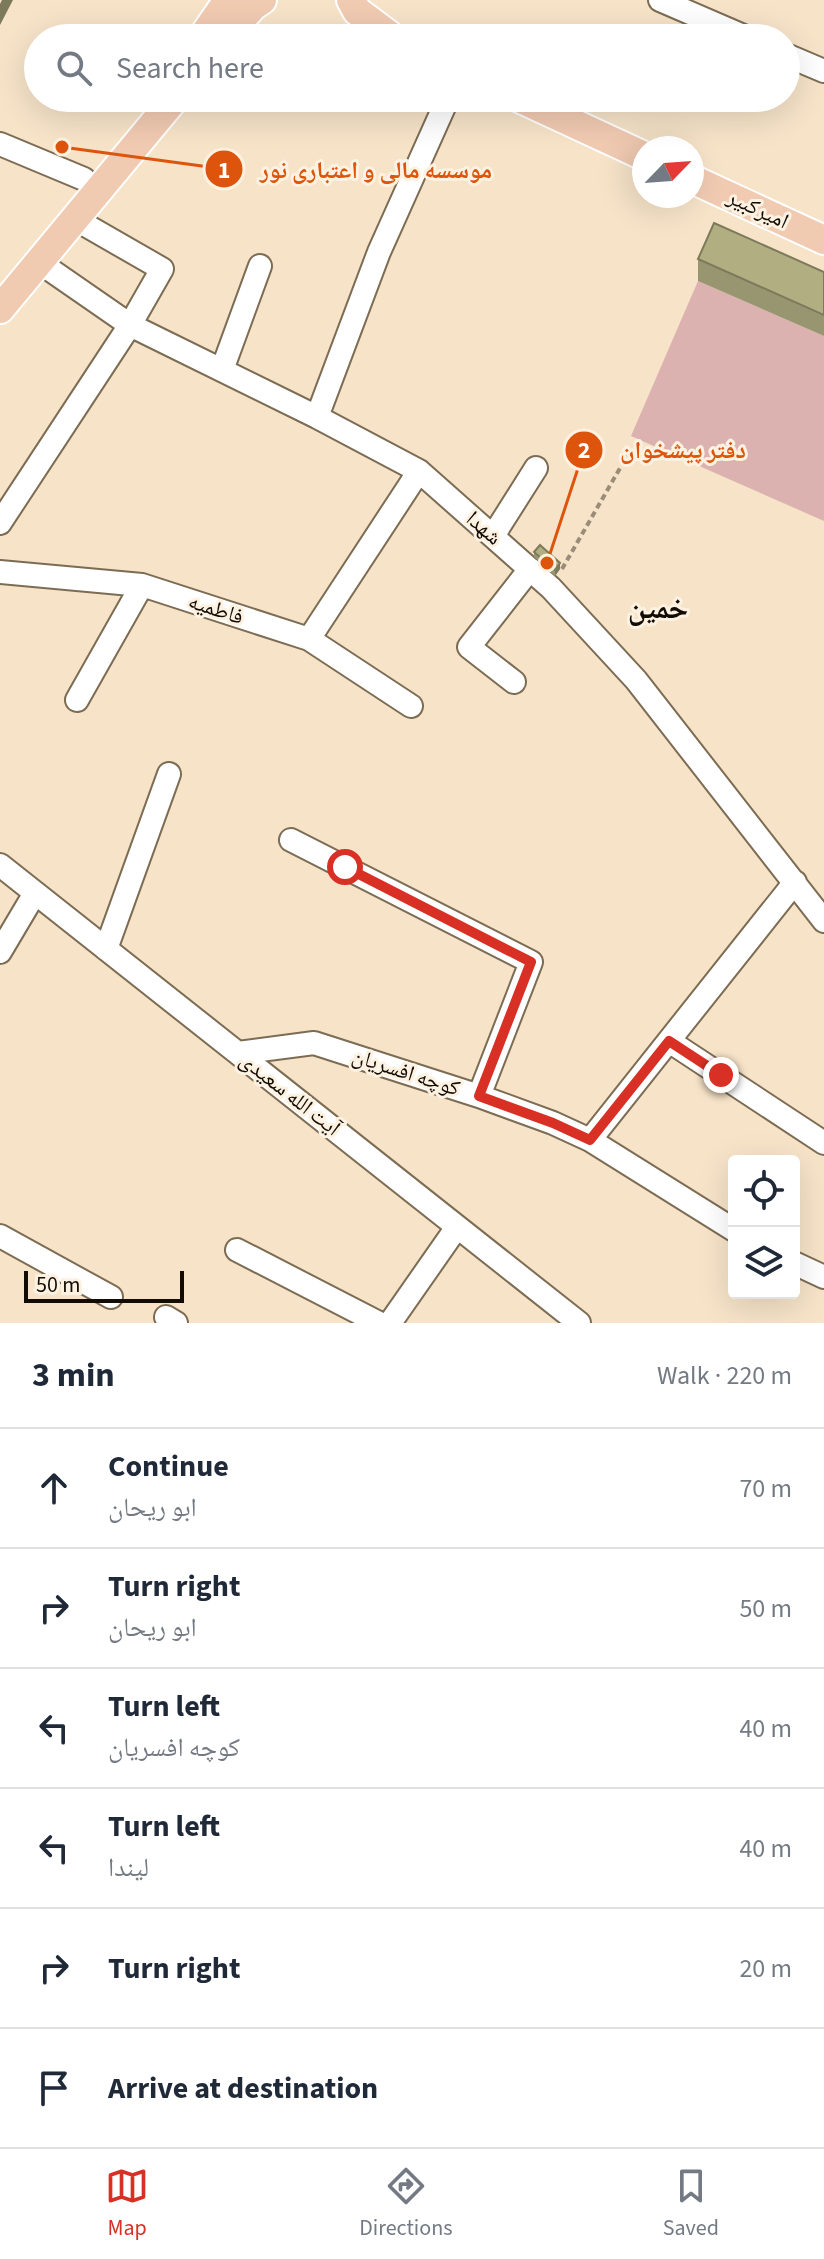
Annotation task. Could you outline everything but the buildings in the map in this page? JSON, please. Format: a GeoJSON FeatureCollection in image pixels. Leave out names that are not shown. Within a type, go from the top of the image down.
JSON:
{"type":"FeatureCollection","features":[{"type":"Feature","properties":{"kind":"main road"},"geometry":{"type":"LineString","coordinates":[[212,24],[228,0]]}},
{"type":"Feature","properties":{"kind":"main road"},"geometry":{"type":"LineString","coordinates":[[237,24],[262,0]]}},
{"type":"Feature","properties":{"kind":"main road"},"geometry":{"type":"LineString","coordinates":[[351,0],[357,11],[374,24]]}},
{"type":"Feature","properties":{"kind":"main road"},"geometry":{"type":"LineString","coordinates":[[0,278],[142,112]]}},
{"type":"Feature","properties":{"kind":"main road"},"geometry":{"type":"LineString","coordinates":[[0,309],[163,112]]}},
{"type":"Feature","properties":{"kind":"main road"},"geometry":{"type":"LineString","coordinates":[[549,112],[632,150]]}},
{"type":"Feature","properties":{"kind":"main road","name":"امیرکبیر"},"geometry":{"type":"LineString","coordinates":[[704,185],[824,240]]}},
{"type":"Feature","properties":{"kind":"street"},"geometry":{"type":"LineString","coordinates":[[660,0],[716,24]]}},
{"type":"Feature","properties":{"kind":"street"},"geometry":{"type":"LineString","coordinates":[[800,61],[824,71]]}},
{"type":"Feature","properties":{"kind":"street"},"geometry":{"type":"LineString","coordinates":[[317,417],[379,252],[442,112]]}},
{"type":"Feature","properties":{"kind":"street"},"geometry":{"type":"LineString","coordinates":[[0,144],[84,179]]}},
{"type":"Feature","properties":{"kind":"street"},"geometry":{"type":"LineString","coordinates":[[0,523],[130,325],[162,269],[75,219]]}},
{"type":"Feature","properties":{"kind":"street","name":"شهدا"},"geometry":{"type":"LineString","coordinates":[[39,262],[130,325],[419,471],[551,588],[636,680],[824,921]]}},
{"type":"Feature","properties":{"kind":"street"},"geometry":{"type":"LineString","coordinates":[[222,370],[260,266]]}},
{"type":"Feature","properties":{"kind":"street"},"geometry":{"type":"LineString","coordinates":[[493,536],[536,468]]}},
{"type":"Feature","properties":{"kind":"street"},"geometry":{"type":"LineString","coordinates":[[309,639],[419,471]]}},
{"type":"Feature","properties":{"kind":"street"},"geometry":{"type":"LineString","coordinates":[[514,682],[469,647],[530,569]]}},
{"type":"Feature","properties":{"kind":"street","name":"فاطمیه"},"geometry":{"type":"LineString","coordinates":[[0,572],[142,585],[309,639],[411,706]]}},
{"type":"Feature","properties":{"kind":"street"},"geometry":{"type":"LineString","coordinates":[[77,700],[142,585]]}},
{"type":"Feature","properties":{"kind":"street"},"geometry":{"type":"LineString","coordinates":[[106,949],[169,774]]}},
{"type":"Feature","properties":{"kind":"street"},"geometry":{"type":"LineString","coordinates":[[291,840],[531,962],[479,1096]]}},
{"type":"Feature","properties":{"kind":"street","name":"آیت الله سعیدی"},"geometry":{"type":"LineString","coordinates":[[0,865],[579,1323]]}},
{"type":"Feature","properties":{"kind":"street"},"geometry":{"type":"LineString","coordinates":[[590,1140],[795,882]]}},
{"type":"Feature","properties":{"kind":"street"},"geometry":{"type":"LineString","coordinates":[[0,952],[35,893]]}},
{"type":"Feature","properties":{"kind":"street"},"geometry":{"type":"LineString","coordinates":[[669,1041],[824,1143]]}},
{"type":"Feature","properties":{"kind":"street","name":"کوچه افسریان"},"geometry":{"type":"LineString","coordinates":[[238,1053],[314,1043],[479,1096],[590,1140],[729,1227]]}},
{"type":"Feature","properties":{"kind":"street"},"geometry":{"type":"LineString","coordinates":[[390,1323],[457,1227]]}},
{"type":"Feature","properties":{"kind":"street"},"geometry":{"type":"LineString","coordinates":[[0,1236],[111,1297]]}},
{"type":"Feature","properties":{"kind":"street"},"geometry":{"type":"LineString","coordinates":[[237,1250],[379,1323]]}},
{"type":"Feature","properties":{"kind":"street"},"geometry":{"type":"LineString","coordinates":[[800,1266],[824,1277]]}},
{"type":"Feature","properties":{"kind":"path"},"geometry":{"type":"LineString","coordinates":[[551,588],[631,449]]}},
{"type":"Feature","properties":{"kind":"shaded area"},"geometry":{"type":"Polygon","coordinates":[[[698,281],[824,336],[824,521],[631,436],[698,281]]]}},
{"type":"Feature","properties":{"kind":"place","name":"موسسه مالی و اعتباری نور"},"geometry":{"type":"Point","coordinates":[62,147]}},
{"type":"Feature","properties":{"kind":"place","name":"دفتر پیشخوان"},"geometry":{"type":"Point","coordinates":[547,563]}},
{"type":"Feature","properties":{"kind":"district","name":"خمین"},"geometry":{"type":"Point","coordinates":[658,608]}},
{"type":"Feature","properties":{"kind":"route"},"geometry":{"type":"LineString","coordinates":[[345,867],[531,962],[479,1096],[590,1140],[669,1041],[721,1075]]}}]}
